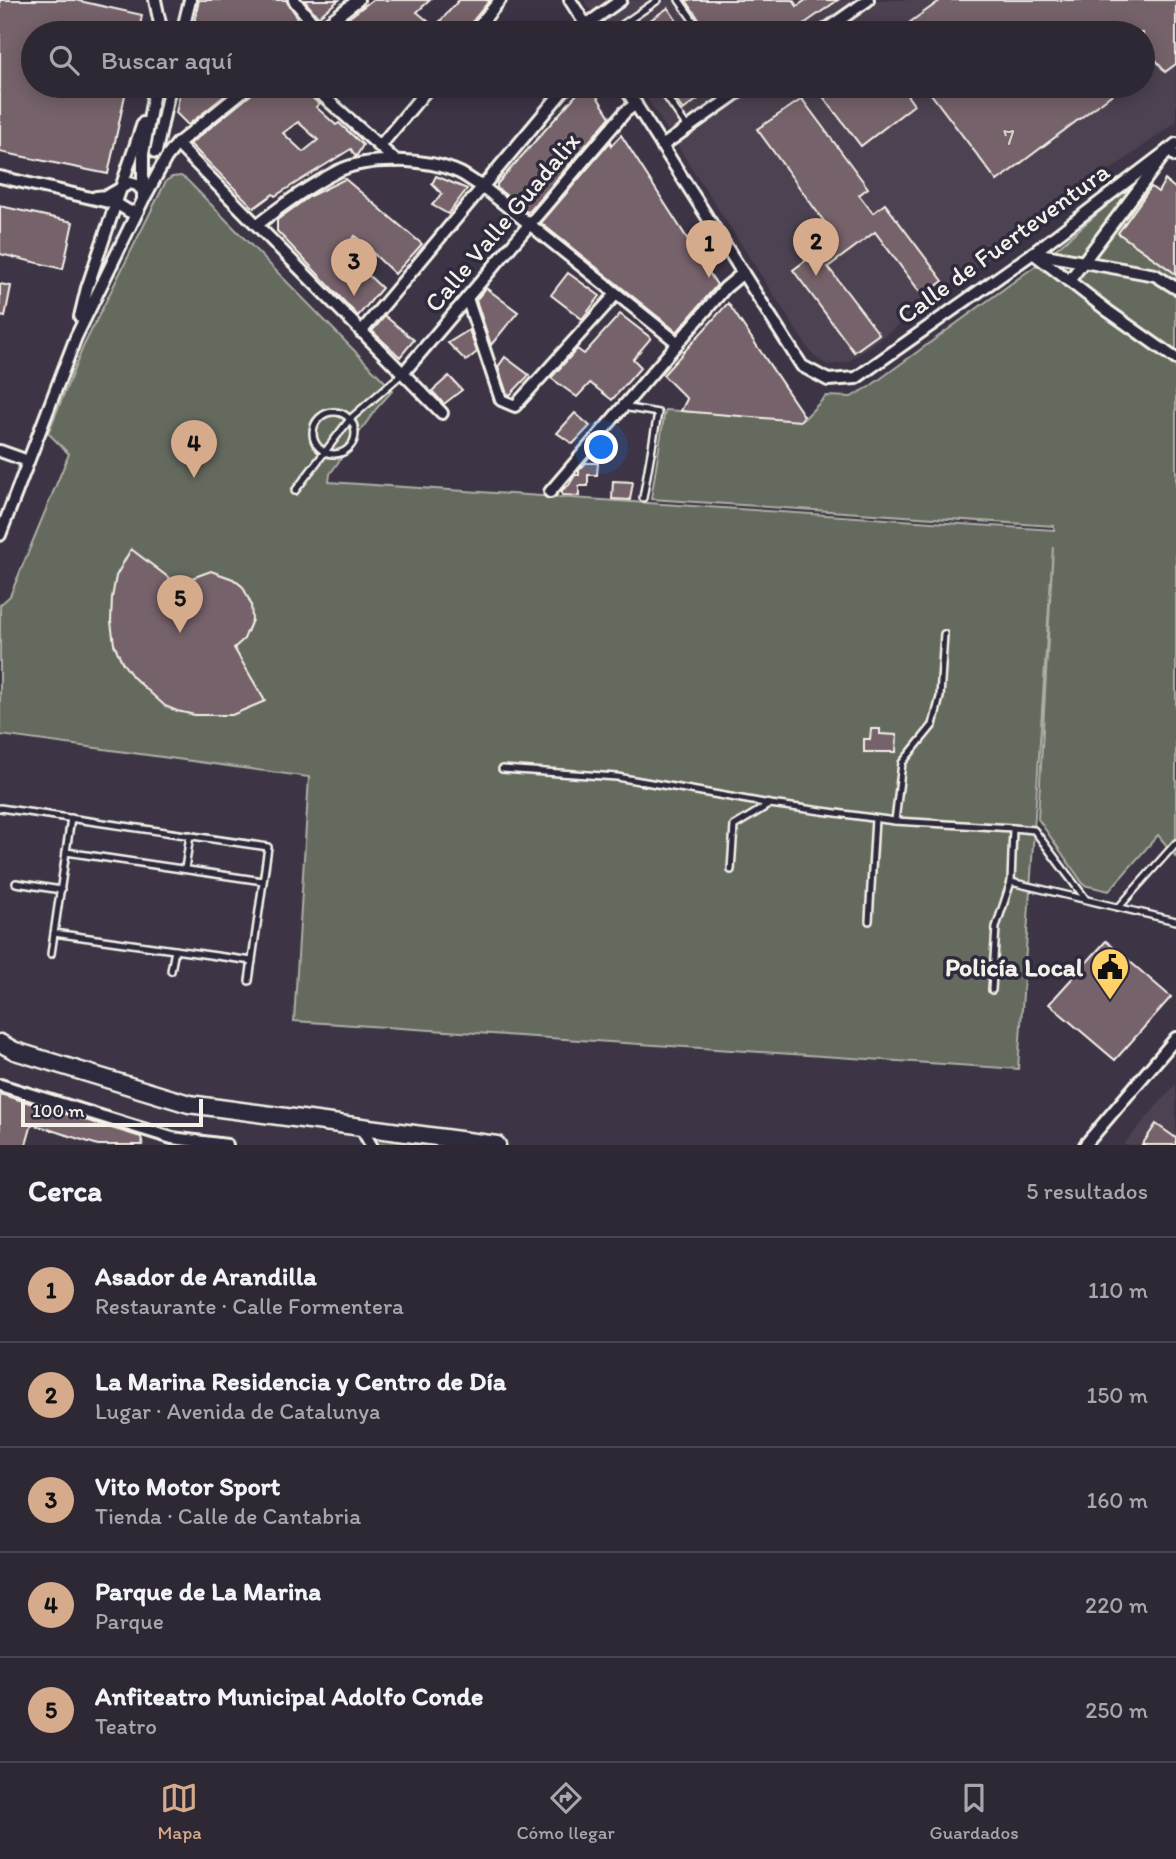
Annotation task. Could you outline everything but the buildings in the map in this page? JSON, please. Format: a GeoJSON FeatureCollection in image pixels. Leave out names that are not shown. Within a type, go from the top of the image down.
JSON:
{"type":"FeatureCollection","features":[{"type":"Feature","properties":{"kind":"main road"},"geometry":{"type":"LineString","coordinates":[[0,1043],[8,1052],[189,1104],[466,1143],[497,1145]]}},
{"type":"Feature","properties":{"kind":"street"},"geometry":{"type":"LineString","coordinates":[[155,0],[159,21]]}},
{"type":"Feature","properties":{"kind":"street"},"geometry":{"type":"LineString","coordinates":[[185,21],[190,0]]}},
{"type":"Feature","properties":{"kind":"street"},"geometry":{"type":"LineString","coordinates":[[294,0],[309,21]]}},
{"type":"Feature","properties":{"kind":"street"},"geometry":{"type":"LineString","coordinates":[[331,21],[358,0]]}},
{"type":"Feature","properties":{"kind":"street"},"geometry":{"type":"LineString","coordinates":[[483,21],[500,0]]}},
{"type":"Feature","properties":{"kind":"street"},"geometry":{"type":"LineString","coordinates":[[569,0],[583,21]]}},
{"type":"Feature","properties":{"kind":"street"},"geometry":{"type":"LineString","coordinates":[[597,21],[621,0]]}},
{"type":"Feature","properties":{"kind":"street"},"geometry":{"type":"LineString","coordinates":[[838,21],[868,0]]}},
{"type":"Feature","properties":{"kind":"street"},"geometry":{"type":"LineString","coordinates":[[76,337],[87,288],[151,98]]}},
{"type":"Feature","properties":{"kind":"street"},"geometry":{"type":"LineString","coordinates":[[141,200],[143,154],[153,98]]}},
{"type":"Feature","properties":{"kind":"street"},"geometry":{"type":"LineString","coordinates":[[156,152],[167,98]]}},
{"type":"Feature","properties":{"kind":"street"},"geometry":{"type":"LineString","coordinates":[[0,535],[76,337],[141,200],[177,144],[234,98]]}},
{"type":"Feature","properties":{"kind":"street"},"geometry":{"type":"LineString","coordinates":[[326,98],[396,161]]}},
{"type":"Feature","properties":{"kind":"street"},"geometry":{"type":"LineString","coordinates":[[380,146],[420,98]]}},
{"type":"Feature","properties":{"kind":"street"},"geometry":{"type":"LineString","coordinates":[[362,331],[557,98]]}},
{"type":"Feature","properties":{"kind":"street"},"geometry":{"type":"LineString","coordinates":[[550,492],[725,288],[743,273],[632,98]]}},
{"type":"Feature","properties":{"kind":"street"},"geometry":{"type":"LineString","coordinates":[[662,146],[730,98]]}},
{"type":"Feature","properties":{"kind":"street","name":"Calle Valle Guadalix"},"geometry":{"type":"LineString","coordinates":[[404,372],[625,112],[636,104]]}},
{"type":"Feature","properties":{"kind":"street"},"geometry":{"type":"LineString","coordinates":[[177,144],[442,412]]}},
{"type":"Feature","properties":{"kind":"street"},"geometry":{"type":"LineString","coordinates":[[1069,281],[1173,150]]}},
{"type":"Feature","properties":{"kind":"street","name":"Calle de Fuerteventura"},"geometry":{"type":"LineString","coordinates":[[743,273],[802,366],[828,380],[856,378],[1173,150]]}},
{"type":"Feature","properties":{"kind":"street"},"geometry":{"type":"LineString","coordinates":[[257,225],[285,203],[340,170],[368,162],[396,161],[435,165],[459,173],[483,187],[678,343]]}},
{"type":"Feature","properties":{"kind":"street"},"geometry":{"type":"LineString","coordinates":[[0,177],[117,204],[123,210],[141,200]]}},
{"type":"Feature","properties":{"kind":"street"},"geometry":{"type":"LineString","coordinates":[[89,198],[107,196],[130,183],[137,186],[141,200]]}},
{"type":"Feature","properties":{"kind":"street"},"geometry":{"type":"LineString","coordinates":[[1033,253],[1155,275],[1176,288]]}},
{"type":"Feature","properties":{"kind":"street"},"geometry":{"type":"LineString","coordinates":[[1033,253],[1176,359]]}},
{"type":"Feature","properties":{"kind":"street"},"geometry":{"type":"LineString","coordinates":[[467,298],[501,400],[515,406],[616,294]]}},
{"type":"Feature","properties":{"kind":"street"},"geometry":{"type":"LineString","coordinates":[[0,451],[28,461]]}},
{"type":"Feature","properties":{"kind":"street"},"geometry":{"type":"LineString","coordinates":[[1085,1145],[1176,1038]]}},
{"type":"Feature","properties":{"kind":"street"},"geometry":{"type":"LineString","coordinates":[[0,1085],[172,1141],[228,1145]]}},
{"type":"Feature","properties":{"kind":"street"},"geometry":{"type":"LineString","coordinates":[[360,1128],[371,1145]]}},
{"type":"Feature","properties":{"kind":"lane"},"geometry":{"type":"LineString","coordinates":[[628,21],[658,0]]}},
{"type":"Feature","properties":{"kind":"lane"},"geometry":{"type":"LineString","coordinates":[[679,0],[694,21]]}},
{"type":"Feature","properties":{"kind":"lane"},"geometry":{"type":"LineString","coordinates":[[667,98],[688,128]]}},
{"type":"Feature","properties":{"kind":"lane"},"geometry":{"type":"LineString","coordinates":[[295,492],[350,419],[404,372]]}},
{"type":"Feature","properties":{"kind":"lane"},"geometry":{"type":"LineString","coordinates":[[623,407],[658,413],[643,498]]}},
{"type":"Feature","properties":{"kind":"lane"},"geometry":{"type":"LineString","coordinates":[[330,412],[350,419],[354,425],[355,438],[349,449],[337,455],[324,452],[313,439],[317,420],[330,412]]}},
{"type":"Feature","properties":{"kind":"lane"},"geometry":{"type":"LineString","coordinates":[[895,821],[902,764],[933,725],[938,706],[944,634]]}},
{"type":"Feature","properties":{"kind":"lane"},"geometry":{"type":"LineString","coordinates":[[502,769],[617,777],[875,819],[1034,830],[1085,898]]}},
{"type":"Feature","properties":{"kind":"lane"},"geometry":{"type":"LineString","coordinates":[[731,870],[734,826],[770,804]]}},
{"type":"Feature","properties":{"kind":"lane"},"geometry":{"type":"LineString","coordinates":[[0,808],[268,846],[249,981]]}},
{"type":"Feature","properties":{"kind":"lane"},"geometry":{"type":"LineString","coordinates":[[51,954],[71,818]]}},
{"type":"Feature","properties":{"kind":"lane"},"geometry":{"type":"LineString","coordinates":[[869,921],[875,819]]}},
{"type":"Feature","properties":{"kind":"lane"},"geometry":{"type":"LineString","coordinates":[[992,990],[996,926],[1011,882],[1013,828]]}},
{"type":"Feature","properties":{"kind":"lane"},"geometry":{"type":"LineString","coordinates":[[185,869],[191,835]]}},
{"type":"Feature","properties":{"kind":"lane"},"geometry":{"type":"LineString","coordinates":[[1120,906],[1176,843]]}},
{"type":"Feature","properties":{"kind":"lane"},"geometry":{"type":"LineString","coordinates":[[66,852],[263,881]]}},
{"type":"Feature","properties":{"kind":"lane"},"geometry":{"type":"LineString","coordinates":[[1011,882],[1176,920]]}},
{"type":"Feature","properties":{"kind":"lane"},"geometry":{"type":"LineString","coordinates":[[16,883],[61,890]]}},
{"type":"Feature","properties":{"kind":"lane"},"geometry":{"type":"LineString","coordinates":[[54,933],[252,961]]}},
{"type":"Feature","properties":{"kind":"lane"},"geometry":{"type":"LineString","coordinates":[[172,971],[175,950]]}},
{"type":"Feature","properties":{"kind":"shaded area"},"geometry":{"type":"Polygon","coordinates":[[[584,0],[1176,0],[1176,122],[848,362],[828,365],[815,357],[808,348],[647,98],[1155,98],[1155,21],[597,21],[584,0]]]}},
{"type":"Feature","properties":{"kind":"shaded area"},"geometry":{"type":"Polygon","coordinates":[[[1176,1084],[1176,1145],[1123,1145],[1176,1084]]]}},
{"type":"Feature","properties":{"kind":"green space"},"geometry":{"type":"Polygon","coordinates":[[[181,176],[393,390],[376,409],[330,474],[329,482],[1054,530],[1054,526],[651,499],[665,410],[804,419],[826,396],[851,397],[869,387],[1038,264],[1137,180],[1151,187],[1118,233],[1176,274],[1176,857],[1158,835],[1109,891],[1084,885],[1038,819],[1053,547],[1018,1069],[294,1021],[309,777],[0,735],[0,605],[10,596],[69,454],[48,433],[83,347],[166,181],[181,176]]]}},
{"type":"Feature","properties":{"kind":"green space"},"geometry":{"type":"Polygon","coordinates":[[[372,1136],[432,1145],[379,1145],[372,1136]]]}},
{"type":"Feature","properties":{"kind":"place","name":"La Marina Residencia y Centro de Día"},"geometry":{"type":"Point","coordinates":[816,276]}},
{"type":"Feature","properties":{"kind":"place","name":"Asador de Arandilla"},"geometry":{"type":"Point","coordinates":[709,278]}},
{"type":"Feature","properties":{"kind":"place","name":"Vito Motor Sport"},"geometry":{"type":"Point","coordinates":[354,296]}},
{"type":"Feature","properties":{"kind":"place","name":"Parque de La Marina"},"geometry":{"type":"Point","coordinates":[194,478]}},
{"type":"Feature","properties":{"kind":"place","name":"Anfiteatro Municipal Adolfo Conde"},"geometry":{"type":"Point","coordinates":[180,633]}},
{"type":"Feature","properties":{"kind":"place","name":"Policía Local"},"geometry":{"type":"Point","coordinates":[1110,1001]}}]}
